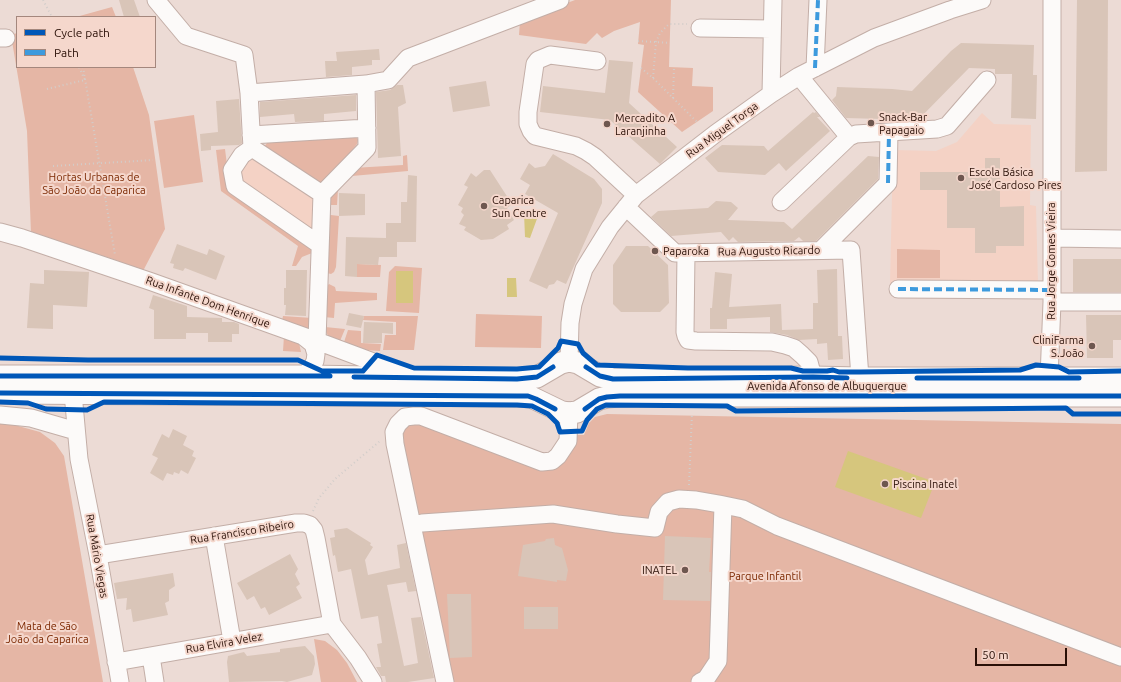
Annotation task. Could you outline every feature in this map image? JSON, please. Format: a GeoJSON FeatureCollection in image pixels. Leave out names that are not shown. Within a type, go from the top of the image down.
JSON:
{"type":"FeatureCollection","features":[{"type":"Feature","properties":{"kind":"main road","name":"Avenida Afonso de Albuquerque"},"geometry":{"type":"LineString","coordinates":[[570,365],[613,379],[813,377],[1121,378]]}},
{"type":"Feature","properties":{"kind":"main road"},"geometry":{"type":"LineString","coordinates":[[0,376],[527,378],[537,377],[570,365],[592,374],[596,389],[590,403],[570,410],[550,404],[546,398],[544,382],[547,374],[570,365]]}},
{"type":"Feature","properties":{"kind":"main road"},"geometry":{"type":"LineString","coordinates":[[0,392],[517,396],[532,397],[570,410]]}},
{"type":"Feature","properties":{"kind":"main road","name":"Avenida Afonso de Albuquerque"},"geometry":{"type":"LineString","coordinates":[[570,410],[599,399],[620,396],[1121,396]]}},
{"type":"Feature","properties":{"kind":"street"},"geometry":{"type":"LineString","coordinates":[[156,0],[186,36],[244,55],[249,93],[252,142],[232,170],[234,186],[320,244]]}},
{"type":"Feature","properties":{"kind":"street"},"geometry":{"type":"LineString","coordinates":[[249,93],[366,84],[388,80],[408,58],[560,0]]}},
{"type":"Feature","properties":{"kind":"street"},"geometry":{"type":"LineString","coordinates":[[771,94],[773,0]]}},
{"type":"Feature","properties":{"kind":"street"},"geometry":{"type":"LineString","coordinates":[[815,68],[818,0]]}},
{"type":"Feature","properties":{"kind":"street","name":"Rua Miguel Torga"},"geometry":{"type":"LineString","coordinates":[[570,365],[569,337],[571,317],[584,269],[610,227],[631,201],[715,134],[799,76],[874,38],[950,5],[982,0]]}},
{"type":"Feature","properties":{"kind":"street","name":"Rua Jorge Gomes Vieira"},"geometry":{"type":"LineString","coordinates":[[1049,378],[1052,296],[1052,0]]}},
{"type":"Feature","properties":{"kind":"street"},"geometry":{"type":"LineString","coordinates":[[700,28],[772,30]]}},
{"type":"Feature","properties":{"kind":"street","name":"Rua Augusto Ricardo"},"geometry":{"type":"LineString","coordinates":[[596,61],[550,55],[538,60],[535,64],[528,112],[528,124],[535,136],[576,146],[595,157],[675,253],[851,250],[860,378]]}},
{"type":"Feature","properties":{"kind":"street"},"geometry":{"type":"LineString","coordinates":[[799,76],[849,137]]}},
{"type":"Feature","properties":{"kind":"street"},"geometry":{"type":"LineString","coordinates":[[781,202],[849,137],[856,134],[937,129],[947,126],[987,80]]}},
{"type":"Feature","properties":{"kind":"street"},"geometry":{"type":"LineString","coordinates":[[304,376],[312,367],[316,354],[310,338],[320,244],[322,194],[367,148],[366,84]]}},
{"type":"Feature","properties":{"kind":"street"},"geometry":{"type":"LineString","coordinates":[[252,142],[367,128]]}},
{"type":"Feature","properties":{"kind":"street"},"geometry":{"type":"LineString","coordinates":[[821,250],[888,183],[889,132]]}},
{"type":"Feature","properties":{"kind":"street"},"geometry":{"type":"LineString","coordinates":[[252,142],[322,194]]}},
{"type":"Feature","properties":{"kind":"street","name":"Rua Infante Dom Henrique"},"geometry":{"type":"LineString","coordinates":[[0,232],[22,238],[310,338],[414,377]]}},
{"type":"Feature","properties":{"kind":"street"},"geometry":{"type":"LineString","coordinates":[[1052,238],[1121,239]]}},
{"type":"Feature","properties":{"kind":"street"},"geometry":{"type":"LineString","coordinates":[[686,253],[686,336],[688,340],[772,342],[785,345],[794,348],[809,362],[813,377]]}},
{"type":"Feature","properties":{"kind":"street"},"geometry":{"type":"LineString","coordinates":[[898,289],[1052,296],[1121,302]]}},
{"type":"Feature","properties":{"kind":"street","name":"Rua Mário Viegas"},"geometry":{"type":"LineString","coordinates":[[73,393],[79,459],[98,555],[120,682]]}},
{"type":"Feature","properties":{"kind":"street"},"geometry":{"type":"LineString","coordinates":[[445,682],[395,444],[394,432],[398,424],[405,417],[421,416],[542,462],[552,461],[558,456],[568,441],[570,410]]}},
{"type":"Feature","properties":{"kind":"street"},"geometry":{"type":"LineString","coordinates":[[0,415],[31,418],[76,431]]}},
{"type":"Feature","properties":{"kind":"street"},"geometry":{"type":"LineString","coordinates":[[422,523],[553,514],[616,524],[655,528],[659,512],[668,502],[679,499],[723,505],[743,509],[777,526],[1121,656]]}},
{"type":"Feature","properties":{"kind":"street"},"geometry":{"type":"LineString","coordinates":[[700,682],[706,679],[718,661],[723,505]]}},
{"type":"Feature","properties":{"kind":"street","name":"Rua Francisco Ribeiro"},"geometry":{"type":"LineString","coordinates":[[98,555],[304,522],[310,525],[314,530],[332,624],[358,658],[373,682]]}},
{"type":"Feature","properties":{"kind":"street"},"geometry":{"type":"LineString","coordinates":[[214,536],[232,641]]}},
{"type":"Feature","properties":{"kind":"street","name":"Rua Elvira Velez"},"geometry":{"type":"LineString","coordinates":[[116,662],[332,624]]}},
{"type":"Feature","properties":{"kind":"street"},"geometry":{"type":"LineString","coordinates":[[151,656],[155,682]]}},
{"type":"Feature","properties":{"kind":"path"},"geometry":{"type":"LineString","coordinates":[[42,0],[51,16]]}},
{"type":"Feature","properties":{"kind":"path"},"geometry":{"type":"LineString","coordinates":[[653,78],[656,42],[660,33],[669,24],[694,24],[700,28]]}},
{"type":"Feature","properties":{"kind":"path"},"geometry":{"type":"LineString","coordinates":[[638,40],[670,43]]}},
{"type":"Feature","properties":{"kind":"path"},"geometry":{"type":"LineString","coordinates":[[79,68],[85,80]]}},
{"type":"Feature","properties":{"kind":"path"},"geometry":{"type":"LineString","coordinates":[[83,68],[115,260]]}},
{"type":"Feature","properties":{"kind":"path"},"geometry":{"type":"LineString","coordinates":[[641,68],[697,122]]}},
{"type":"Feature","properties":{"kind":"path"},"geometry":{"type":"LineString","coordinates":[[673,98],[674,68]]}},
{"type":"Feature","properties":{"kind":"path"},"geometry":{"type":"LineString","coordinates":[[47,89],[85,80]]}},
{"type":"Feature","properties":{"kind":"path"},"geometry":{"type":"LineString","coordinates":[[53,166],[153,160]]}},
{"type":"Feature","properties":{"kind":"path"},"geometry":{"type":"LineString","coordinates":[[689,500],[693,406]]}},
{"type":"Feature","properties":{"kind":"path"},"geometry":{"type":"LineString","coordinates":[[304,522],[312,513],[319,498],[335,479],[389,434],[394,432]]}},
{"type":"Feature","properties":{"kind":"shaded area","name":"Escola Básica José Cardoso Pires"},"geometry":{"type":"Polygon","coordinates":[[[982,113],[994,124],[1031,125],[1030,205],[1036,206],[1038,285],[890,284],[893,150],[936,151],[957,142],[982,113]]]}},
{"type":"Feature","properties":{"kind":"shaded area"},"geometry":{"type":"Polygon","coordinates":[[[249,155],[310,194],[314,202],[314,227],[312,230],[240,185],[237,173],[249,155]]]}},
{"type":"Feature","properties":{"kind":"shaded area"},"geometry":{"type":"Polygon","coordinates":[[[530,212],[538,216],[530,238],[525,237],[524,213],[530,212]]]}},
{"type":"Feature","properties":{"kind":"shaded area"},"geometry":{"type":"Polygon","coordinates":[[[396,271],[413,271],[413,303],[396,303],[396,271]]]}},
{"type":"Feature","properties":{"kind":"shaded area"},"geometry":{"type":"Polygon","coordinates":[[[507,278],[516,278],[517,297],[507,297],[507,278]]]}},
{"type":"Feature","properties":{"kind":"shaded area","name":"Piscina Inatel"},"geometry":{"type":"Polygon","coordinates":[[[848,451],[935,482],[921,518],[835,487],[848,451]]]}},
{"type":"Feature","properties":{"kind":"green space"},"geometry":{"type":"Polygon","coordinates":[[[575,0],[671,0],[669,67],[693,68],[692,86],[713,87],[713,111],[682,132],[638,92],[644,45],[638,44],[640,22],[614,31],[602,38],[597,33],[586,44],[519,35],[520,21],[575,0]]]}},
{"type":"Feature","properties":{"kind":"green space"},"geometry":{"type":"Polygon","coordinates":[[[112,7],[116,16],[80,16],[112,7]]]}},
{"type":"Feature","properties":{"kind":"green space","name":"Hortas Urbanas de São João da Caparica"},"geometry":{"type":"Polygon","coordinates":[[[16,33],[16,65],[11,35],[16,33]]]}},
{"type":"Feature","properties":{"kind":"green space","name":"Hortas Urbanas de São João da Caparica"},"geometry":{"type":"Polygon","coordinates":[[[16,68],[133,68],[149,115],[165,229],[143,271],[115,260],[31,233],[27,131],[16,68]]]}},
{"type":"Feature","properties":{"kind":"green space"},"geometry":{"type":"Polygon","coordinates":[[[194,115],[203,182],[164,188],[154,121],[194,115]]]}},
{"type":"Feature","properties":{"kind":"green space"},"geometry":{"type":"Polygon","coordinates":[[[349,134],[355,135],[358,140],[357,144],[328,180],[319,185],[264,147],[267,143],[349,134]]]}},
{"type":"Feature","properties":{"kind":"green space"},"geometry":{"type":"Polygon","coordinates":[[[225,149],[230,189],[313,246],[312,253],[302,257],[296,266],[292,266],[298,246],[221,191],[216,150],[225,149]]]}},
{"type":"Feature","properties":{"kind":"green space"},"geometry":{"type":"Polygon","coordinates":[[[407,155],[408,171],[352,176],[351,174],[353,168],[403,165],[403,156],[407,155]]]}},
{"type":"Feature","properties":{"kind":"green space"},"geometry":{"type":"Polygon","coordinates":[[[338,189],[337,205],[329,205],[328,193],[338,189]]]}},
{"type":"Feature","properties":{"kind":"green space"},"geometry":{"type":"Polygon","coordinates":[[[331,215],[339,216],[336,267],[334,272],[331,274],[327,273],[327,217],[331,215]]]}},
{"type":"Feature","properties":{"kind":"green space"},"geometry":{"type":"Polygon","coordinates":[[[897,249],[940,250],[940,278],[897,278],[897,249]]]}},
{"type":"Feature","properties":{"kind":"green space"},"geometry":{"type":"Polygon","coordinates":[[[357,264],[381,265],[380,277],[357,277],[357,264]]]}},
{"type":"Feature","properties":{"kind":"green space"},"geometry":{"type":"Polygon","coordinates":[[[395,266],[422,268],[419,313],[386,311],[389,272],[395,266]]]}},
{"type":"Feature","properties":{"kind":"green space"},"geometry":{"type":"Polygon","coordinates":[[[329,284],[335,287],[336,291],[377,293],[377,300],[335,303],[334,318],[324,317],[325,288],[329,284]]]}},
{"type":"Feature","properties":{"kind":"green space"},"geometry":{"type":"Polygon","coordinates":[[[476,314],[542,316],[541,348],[475,347],[476,314]]]}},
{"type":"Feature","properties":{"kind":"green space"},"geometry":{"type":"Polygon","coordinates":[[[283,316],[312,318],[311,327],[307,329],[282,321],[283,316]]]}},
{"type":"Feature","properties":{"kind":"green space"},"geometry":{"type":"Polygon","coordinates":[[[364,316],[418,316],[414,350],[383,350],[385,335],[396,335],[396,322],[363,320],[364,316]]]}},
{"type":"Feature","properties":{"kind":"green space"},"geometry":{"type":"Polygon","coordinates":[[[325,327],[345,329],[340,341],[329,337],[325,327]]]}},
{"type":"Feature","properties":{"kind":"green space"},"geometry":{"type":"Polygon","coordinates":[[[348,330],[361,331],[361,343],[381,344],[380,351],[365,350],[344,342],[348,330]]]}},
{"type":"Feature","properties":{"kind":"green space"},"geometry":{"type":"Polygon","coordinates":[[[284,336],[299,343],[301,352],[283,351],[284,336]]]}},
{"type":"Feature","properties":{"kind":"green space","name":"Parque Infantil"},"geometry":{"type":"Polygon","coordinates":[[[607,414],[1121,424],[1121,682],[451,682],[401,435],[403,429],[412,420],[541,466],[575,435],[584,435],[589,423],[595,417],[607,414]]]}},
{"type":"Feature","properties":{"kind":"green space","name":"Mata de São João da Caparica"},"geometry":{"type":"Polygon","coordinates":[[[0,421],[40,432],[55,443],[64,456],[103,682],[0,682],[0,421]]]}},
{"type":"Feature","properties":{"kind":"green space"},"geometry":{"type":"Polygon","coordinates":[[[314,639],[325,641],[337,650],[347,663],[357,682],[321,682],[314,639]]]}},
{"type":"Feature","properties":{"kind":"building"},"geometry":{"type":"Polygon","coordinates":[[[119,0],[134,0],[140,16],[124,16],[119,0]]]}},
{"type":"Feature","properties":{"kind":"building"},"geometry":{"type":"Polygon","coordinates":[[[1077,0],[1108,0],[1107,171],[1075,172],[1077,0]]]}},
{"type":"Feature","properties":{"kind":"building"},"geometry":{"type":"Polygon","coordinates":[[[961,43],[1034,45],[1033,75],[1037,75],[1036,119],[1011,118],[1012,74],[995,74],[995,69],[969,68],[918,120],[846,118],[832,100],[836,96],[837,87],[912,91],[951,51],[961,43]]]}},
{"type":"Feature","properties":{"kind":"building"},"geometry":{"type":"Polygon","coordinates":[[[379,49],[380,60],[372,60],[372,65],[352,67],[352,75],[326,77],[325,61],[337,61],[336,52],[379,49]]]}},
{"type":"Feature","properties":{"kind":"building"},"geometry":{"type":"Polygon","coordinates":[[[609,60],[633,62],[629,103],[677,147],[660,164],[610,120],[540,112],[543,86],[605,93],[609,60]]]}},
{"type":"Feature","properties":{"kind":"building"},"geometry":{"type":"Polygon","coordinates":[[[486,81],[490,106],[453,112],[449,87],[486,81]]]}},
{"type":"Feature","properties":{"kind":"building"},"geometry":{"type":"Polygon","coordinates":[[[397,85],[403,85],[406,103],[398,107],[401,156],[378,158],[376,92],[390,90],[397,85]]]}},
{"type":"Feature","properties":{"kind":"building"},"geometry":{"type":"Polygon","coordinates":[[[356,95],[356,111],[324,114],[324,121],[295,122],[294,114],[260,117],[260,102],[356,95]]]}},
{"type":"Feature","properties":{"kind":"building"},"geometry":{"type":"Polygon","coordinates":[[[239,99],[242,143],[239,145],[211,146],[211,150],[201,151],[200,134],[218,132],[216,101],[239,99]]]}},
{"type":"Feature","properties":{"kind":"building"},"geometry":{"type":"Polygon","coordinates":[[[813,112],[816,112],[820,117],[817,117],[830,131],[786,171],[779,163],[765,175],[718,172],[705,158],[722,145],[764,146],[768,151],[813,112]]]}},
{"type":"Feature","properties":{"kind":"building"},"geometry":{"type":"Polygon","coordinates":[[[553,154],[594,179],[602,189],[602,203],[566,284],[557,280],[554,284],[549,285],[547,289],[529,281],[558,213],[525,194],[530,185],[520,179],[529,163],[535,168],[545,166],[553,154]]]}},
{"type":"Feature","properties":{"kind":"building"},"geometry":{"type":"Polygon","coordinates":[[[868,156],[879,157],[878,179],[816,241],[803,241],[799,237],[794,241],[738,242],[733,237],[729,241],[721,232],[671,236],[651,217],[658,211],[708,208],[716,201],[731,202],[738,208],[728,220],[784,222],[792,229],[868,156]]]}},
{"type":"Feature","properties":{"kind":"building"},"geometry":{"type":"Polygon","coordinates":[[[985,158],[1000,158],[1000,207],[1024,206],[1024,246],[996,246],[996,253],[975,253],[975,228],[947,228],[947,190],[920,190],[920,172],[985,172],[985,158]]]}},
{"type":"Feature","properties":{"kind":"building","name":"Caparica Sun Centre"},"geometry":{"type":"Polygon","coordinates":[[[484,170],[490,170],[512,204],[507,208],[514,220],[507,225],[509,229],[493,239],[481,240],[464,230],[466,227],[459,224],[464,215],[461,212],[463,208],[458,205],[468,187],[464,185],[471,173],[476,177],[484,170]]]}},
{"type":"Feature","properties":{"kind":"building"},"geometry":{"type":"Polygon","coordinates":[[[408,175],[417,176],[416,242],[397,242],[397,257],[379,257],[378,265],[357,264],[357,277],[345,276],[346,237],[386,238],[386,223],[401,223],[401,202],[407,202],[408,175]]]}},
{"type":"Feature","properties":{"kind":"building"},"geometry":{"type":"Polygon","coordinates":[[[339,193],[365,194],[365,215],[339,216],[339,193]]]}},
{"type":"Feature","properties":{"kind":"building"},"geometry":{"type":"Polygon","coordinates":[[[177,244],[207,255],[209,249],[225,256],[216,280],[185,268],[183,271],[173,268],[174,264],[170,263],[177,244]]]}},
{"type":"Feature","properties":{"kind":"building"},"geometry":{"type":"Polygon","coordinates":[[[626,246],[648,246],[668,265],[669,303],[660,312],[621,312],[613,304],[613,265],[626,246]]]}},
{"type":"Feature","properties":{"kind":"building"},"geometry":{"type":"Polygon","coordinates":[[[1073,259],[1121,259],[1121,292],[1073,292],[1073,259]]]}},
{"type":"Feature","properties":{"kind":"building"},"geometry":{"type":"Polygon","coordinates":[[[837,269],[838,336],[842,336],[843,359],[828,360],[827,343],[817,344],[817,339],[799,340],[787,335],[770,332],[770,317],[727,319],[727,329],[710,329],[710,308],[712,308],[715,272],[732,274],[729,307],[781,304],[782,330],[813,329],[813,303],[818,303],[817,270],[837,269]]]}},
{"type":"Feature","properties":{"kind":"building"},"geometry":{"type":"Polygon","coordinates":[[[44,270],[89,272],[87,307],[53,305],[53,329],[27,328],[30,283],[44,284],[44,270]]]}},
{"type":"Feature","properties":{"kind":"building"},"geometry":{"type":"Polygon","coordinates":[[[286,270],[307,270],[306,316],[285,315],[286,305],[284,305],[284,288],[286,288],[286,270]]]}},
{"type":"Feature","properties":{"kind":"building"},"geometry":{"type":"Polygon","coordinates":[[[153,295],[187,306],[187,317],[222,318],[222,322],[234,322],[239,324],[239,334],[232,334],[232,342],[208,342],[208,333],[186,333],[186,339],[154,339],[154,310],[149,308],[153,295]]]}},
{"type":"Feature","properties":{"kind":"building"},"geometry":{"type":"Polygon","coordinates":[[[349,313],[364,316],[361,328],[346,325],[349,313]]]}},
{"type":"Feature","properties":{"kind":"building"},"geometry":{"type":"Polygon","coordinates":[[[1086,315],[1121,315],[1121,340],[1113,340],[1113,358],[1087,358],[1086,315]]]}},
{"type":"Feature","properties":{"kind":"building"},"geometry":{"type":"Polygon","coordinates":[[[364,322],[393,323],[393,334],[382,333],[382,343],[363,343],[364,322]]]}},
{"type":"Feature","properties":{"kind":"building"},"geometry":{"type":"Polygon","coordinates":[[[173,429],[187,436],[183,445],[194,451],[192,456],[196,458],[188,474],[181,470],[179,474],[174,472],[173,475],[167,473],[163,481],[150,473],[158,458],[152,455],[162,434],[169,438],[173,429]]]}},
{"type":"Feature","properties":{"kind":"building"},"geometry":{"type":"Polygon","coordinates":[[[347,528],[371,543],[370,545],[373,547],[365,560],[368,575],[400,568],[397,545],[406,543],[416,591],[408,592],[406,582],[387,585],[404,666],[418,663],[411,618],[421,617],[434,678],[408,682],[386,682],[385,676],[381,676],[376,667],[381,667],[377,644],[382,643],[378,616],[361,619],[351,569],[338,572],[335,555],[333,556],[330,538],[335,537],[334,530],[347,528]]]}},
{"type":"Feature","properties":{"kind":"building"},"geometry":{"type":"Polygon","coordinates":[[[665,536],[711,538],[709,572],[711,572],[710,601],[663,600],[665,536]]]}},
{"type":"Feature","properties":{"kind":"building"},"geometry":{"type":"Polygon","coordinates":[[[554,538],[555,545],[562,548],[568,570],[566,581],[557,580],[557,582],[518,576],[523,545],[554,538]]]}},
{"type":"Feature","properties":{"kind":"building"},"geometry":{"type":"Polygon","coordinates":[[[290,554],[298,569],[295,574],[300,584],[296,587],[302,598],[269,615],[265,607],[261,609],[254,596],[247,600],[237,583],[290,554]]]}},
{"type":"Feature","properties":{"kind":"building"},"geometry":{"type":"Polygon","coordinates":[[[173,573],[175,586],[169,590],[169,601],[165,603],[168,615],[133,622],[131,609],[126,610],[127,598],[117,599],[114,583],[173,573]]]}},
{"type":"Feature","properties":{"kind":"building"},"geometry":{"type":"Polygon","coordinates":[[[447,594],[471,594],[472,657],[450,658],[447,594]]]}},
{"type":"Feature","properties":{"kind":"building"},"geometry":{"type":"Polygon","coordinates":[[[524,607],[558,607],[558,629],[524,629],[524,607]]]}},
{"type":"Feature","properties":{"kind":"building"},"geometry":{"type":"Polygon","coordinates":[[[305,646],[314,656],[315,664],[312,675],[287,682],[229,682],[227,662],[228,656],[244,652],[247,656],[280,652],[280,649],[305,646]]]}},
{"type":"Feature","properties":{"kind":"marked path"},"geometry":{"type":"LineString","coordinates":[[815,68],[818,0]]}},
{"type":"Feature","properties":{"kind":"marked path"},"geometry":{"type":"LineString","coordinates":[[888,183],[889,132]]}},
{"type":"Feature","properties":{"kind":"marked path"},"geometry":{"type":"LineString","coordinates":[[898,289],[1052,290]]}},
{"type":"Feature","properties":{"kind":"cycle path"},"geometry":{"type":"LineString","coordinates":[[0,358],[88,360],[298,360],[322,371],[363,371],[377,355],[414,368],[517,369],[539,367],[558,348],[561,341],[578,344],[583,353],[597,365],[688,368],[791,368],[803,371],[833,370],[839,372],[1020,370],[1036,365],[1059,367],[1069,372],[1121,371]]}},
{"type":"Feature","properties":{"kind":"cycle path"},"geometry":{"type":"LineString","coordinates":[[354,377],[517,379],[537,377],[553,367]]}},
{"type":"Feature","properties":{"kind":"cycle path"},"geometry":{"type":"LineString","coordinates":[[586,367],[600,376],[613,379],[847,378]]}},
{"type":"Feature","properties":{"kind":"cycle path"},"geometry":{"type":"LineString","coordinates":[[0,376],[330,376]]}},
{"type":"Feature","properties":{"kind":"cycle path"},"geometry":{"type":"LineString","coordinates":[[917,378],[1079,378]]}},
{"type":"Feature","properties":{"kind":"cycle path"},"geometry":{"type":"LineString","coordinates":[[0,393],[528,396],[555,409]]}},
{"type":"Feature","properties":{"kind":"cycle path"},"geometry":{"type":"LineString","coordinates":[[585,409],[599,399],[620,396],[1121,396]]}},
{"type":"Feature","properties":{"kind":"cycle path"},"geometry":{"type":"LineString","coordinates":[[0,402],[28,403],[46,409],[87,410],[104,402],[517,405],[532,406],[548,414],[557,423],[560,432],[582,431],[587,420],[597,409],[606,405],[727,406],[736,411],[1066,408],[1073,414],[1121,414]]}},
{"type":"Feature","properties":{"kind":"place","name":"Snack-Bar Papagaio"},"geometry":{"type":"Point","coordinates":[871,123]}},
{"type":"Feature","properties":{"kind":"place","name":"Mercadito A Laranjinha"},"geometry":{"type":"Point","coordinates":[607,124]}},
{"type":"Feature","properties":{"kind":"place","name":"Escola Básica José Cardoso Pires"},"geometry":{"type":"Point","coordinates":[961,178]}},
{"type":"Feature","properties":{"kind":"place","name":"Caparica Sun Centre"},"geometry":{"type":"Point","coordinates":[484,206]}},
{"type":"Feature","properties":{"kind":"place","name":"Paparoka"},"geometry":{"type":"Point","coordinates":[655,251]}},
{"type":"Feature","properties":{"kind":"place","name":"CliniFarma S.João"},"geometry":{"type":"Point","coordinates":[1092,346]}},
{"type":"Feature","properties":{"kind":"place","name":"Piscina Inatel"},"geometry":{"type":"Point","coordinates":[885,484]}},
{"type":"Feature","properties":{"kind":"place","name":"INATEL"},"geometry":{"type":"Point","coordinates":[685,570]}}]}
